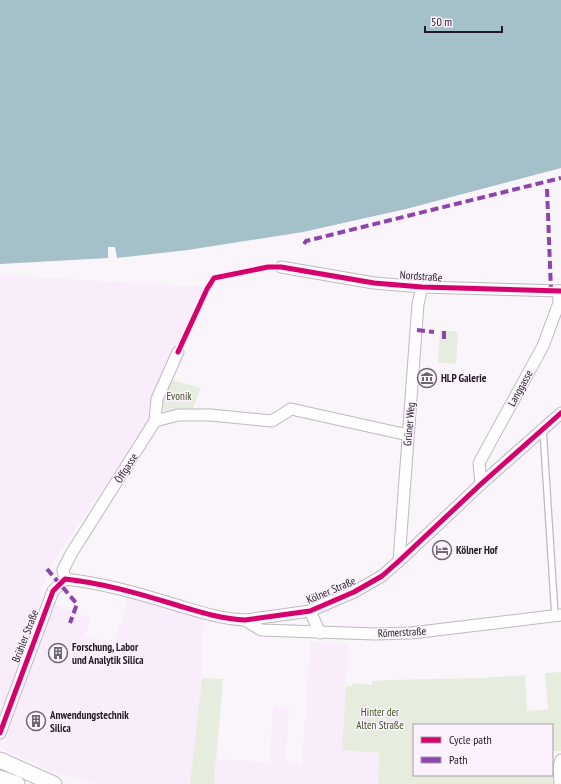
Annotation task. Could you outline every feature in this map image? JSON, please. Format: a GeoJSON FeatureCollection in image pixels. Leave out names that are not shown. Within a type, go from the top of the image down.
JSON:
{"type":"FeatureCollection","features":[{"type":"Feature","properties":{"kind":"main road"},"geometry":{"type":"LineString","coordinates":[[0,760],[54,784]]}},
{"type":"Feature","properties":{"kind":"street","name":"Nordstraße"},"geometry":{"type":"LineString","coordinates":[[280,267],[374,283],[422,287],[560,291]]}},
{"type":"Feature","properties":{"kind":"street","name":"Grüner Weg"},"geometry":{"type":"LineString","coordinates":[[399,561],[418,304],[422,287]]}},
{"type":"Feature","properties":{"kind":"street","name":"Langgasse"},"geometry":{"type":"LineString","coordinates":[[481,484],[479,463],[543,346],[559,303],[560,291]]}},
{"type":"Feature","properties":{"kind":"street","name":"Öffgasse"},"geometry":{"type":"LineString","coordinates":[[65,579],[63,570],[70,554],[155,422],[157,399],[178,352]]}},
{"type":"Feature","properties":{"kind":"street"},"geometry":{"type":"LineString","coordinates":[[155,422],[178,415],[210,415],[272,421],[291,410],[408,435]]}},
{"type":"Feature","properties":{"kind":"street","name":"Kölner Straße"},"geometry":{"type":"LineString","coordinates":[[65,579],[119,588],[215,616],[234,620],[245,620],[310,611],[354,592],[382,576],[481,484],[561,413]]}},
{"type":"Feature","properties":{"kind":"street","name":"Brühler Straße"},"geometry":{"type":"LineString","coordinates":[[0,733],[4,715],[53,592],[65,579]]}},
{"type":"Feature","properties":{"kind":"street","name":"Kölner Straße"},"geometry":{"type":"LineString","coordinates":[[310,611],[320,633]]}},
{"type":"Feature","properties":{"kind":"street","name":"Römerstraße"},"geometry":{"type":"LineString","coordinates":[[245,620],[261,630],[375,634],[411,633],[558,615]]}},
{"type":"Feature","properties":{"kind":"street"},"geometry":{"type":"LineString","coordinates":[[560,763],[560,784]]}},
{"type":"Feature","properties":{"kind":"lane"},"geometry":{"type":"LineString","coordinates":[[544,429],[558,615]]}},
{"type":"Feature","properties":{"kind":"shaded area"},"geometry":{"type":"Polygon","coordinates":[[[0,275],[203,287],[155,393],[149,424],[50,565],[39,598],[91,618],[85,635],[114,645],[130,592],[204,614],[202,679],[190,784],[95,784],[56,773],[0,748],[0,275]]]}},
{"type":"Feature","properties":{"kind":"shaded area"},"geometry":{"type":"Polygon","coordinates":[[[310,642],[349,644],[342,750],[379,753],[378,784],[214,784],[217,759],[270,762],[273,706],[289,707],[286,763],[302,764],[310,642]]]}},
{"type":"Feature","properties":{"kind":"green space"},"geometry":{"type":"Polygon","coordinates":[[[440,330],[458,332],[456,364],[438,362],[440,330]]]}},
{"type":"Feature","properties":{"kind":"green space","name":"Evonik"},"geometry":{"type":"Polygon","coordinates":[[[172,380],[201,388],[193,408],[166,411],[163,409],[161,402],[172,380]]]}},
{"type":"Feature","properties":{"kind":"green space","name":"Hinter der Alten Straße"},"geometry":{"type":"Polygon","coordinates":[[[561,672],[561,751],[553,751],[553,724],[413,724],[413,776],[553,776],[553,784],[378,784],[379,753],[342,750],[346,686],[352,686],[352,683],[372,685],[372,681],[482,678],[525,675],[527,711],[548,709],[545,673],[561,672]]]}},
{"type":"Feature","properties":{"kind":"green space"},"geometry":{"type":"Polygon","coordinates":[[[202,678],[223,679],[214,784],[190,784],[202,678]]]}},
{"type":"Feature","properties":{"kind":"water"},"geometry":{"type":"Polygon","coordinates":[[[0,0],[561,0],[561,168],[406,209],[303,232],[188,250],[117,258],[115,247],[108,247],[108,258],[0,264],[0,0]]]}},
{"type":"Feature","properties":{"kind":"marked path"},"geometry":{"type":"LineString","coordinates":[[304,244],[306,241],[561,178]]}},
{"type":"Feature","properties":{"kind":"marked path"},"geometry":{"type":"LineString","coordinates":[[547,189],[551,291]]}},
{"type":"Feature","properties":{"kind":"marked path"},"geometry":{"type":"LineString","coordinates":[[417,330],[434,332]]}},
{"type":"Feature","properties":{"kind":"marked path"},"geometry":{"type":"LineString","coordinates":[[444,331],[444,339]]}},
{"type":"Feature","properties":{"kind":"marked path"},"geometry":{"type":"LineString","coordinates":[[47,569],[77,604],[70,623]]}},
{"type":"Feature","properties":{"kind":"cycle path"},"geometry":{"type":"LineString","coordinates":[[178,352],[207,289],[214,278],[268,267],[281,267],[374,283],[422,287],[561,291]]}},
{"type":"Feature","properties":{"kind":"cycle path"},"geometry":{"type":"LineString","coordinates":[[0,733],[53,591],[65,579],[119,589],[227,618],[245,620],[310,611],[354,592],[382,576],[481,484],[561,413]]}},
{"type":"Feature","properties":{"kind":"place","name":"HLP Galerie"},"geometry":{"type":"Point","coordinates":[427,378]}},
{"type":"Feature","properties":{"kind":"place","name":"Kölner Hof"},"geometry":{"type":"Point","coordinates":[442,550]}},
{"type":"Feature","properties":{"kind":"place","name":"Forschung, Labor und Analytik Silica"},"geometry":{"type":"Point","coordinates":[58,653]}},
{"type":"Feature","properties":{"kind":"place","name":"Anwendungstechnik Silica"},"geometry":{"type":"Point","coordinates":[36,721]}}]}
